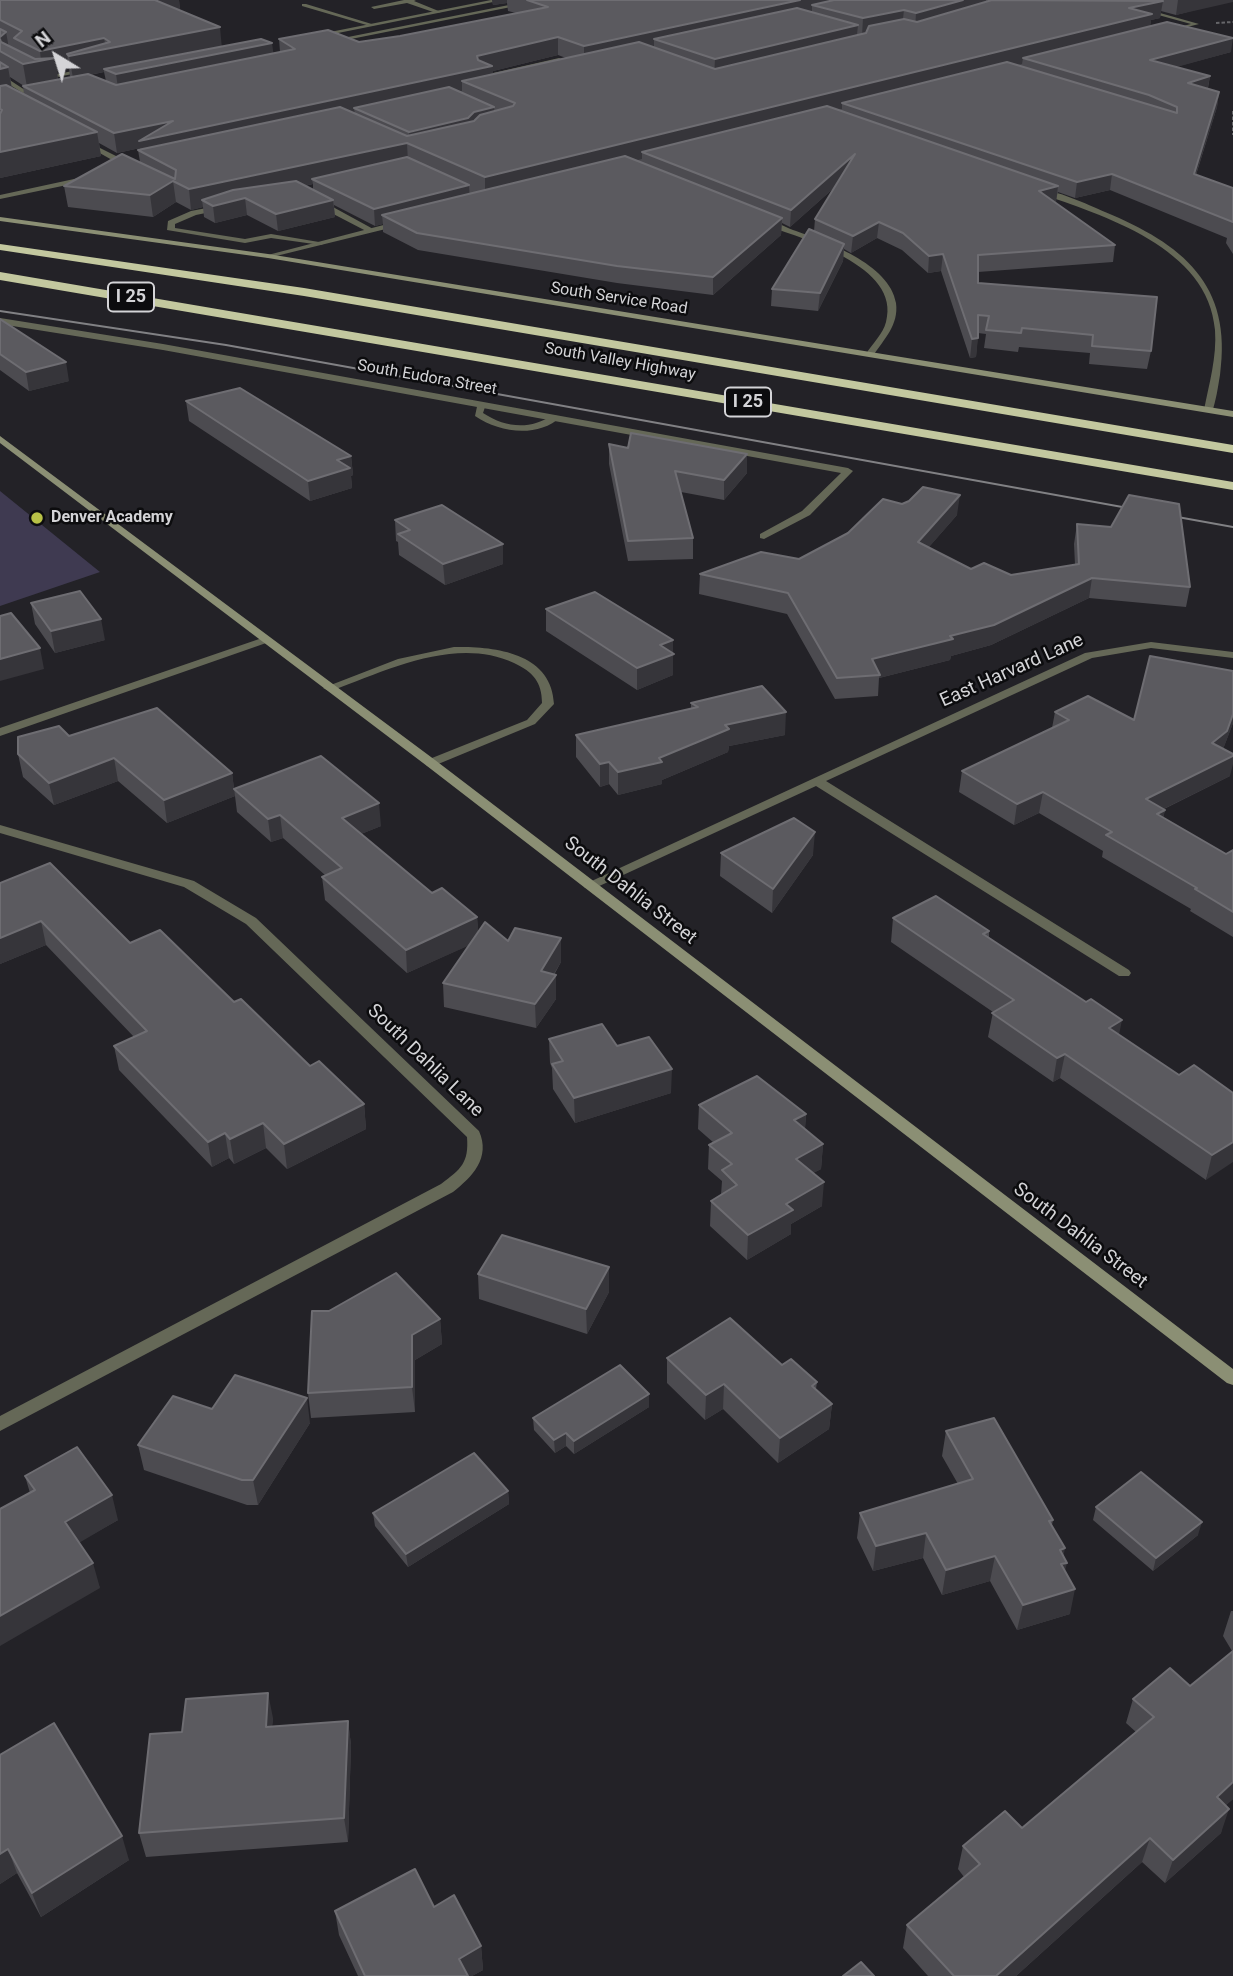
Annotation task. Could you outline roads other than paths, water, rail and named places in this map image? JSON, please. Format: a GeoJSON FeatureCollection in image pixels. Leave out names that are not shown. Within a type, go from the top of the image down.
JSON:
{"type":"FeatureCollection","features":[{"type":"Feature","properties":{"kind":"highway","name":"South Valley Highway"},"geometry":{"type":"LineString","coordinates":[[0,245],[1233,449]]}},
{"type":"Feature","properties":{"kind":"highway","name":"South Valley Highway"},"geometry":{"type":"LineString","coordinates":[[0,276],[262,318],[1233,486]]}},
{"type":"Feature","properties":{"kind":"highway"},"geometry":{"type":"LineString","coordinates":[[0,289],[262,318]]}},
{"type":"Feature","properties":{"kind":"street"},"geometry":{"type":"LineString","coordinates":[[313,36],[500,0]]}},
{"type":"Feature","properties":{"kind":"street"},"geometry":{"type":"LineString","coordinates":[[315,45],[543,0]]}},
{"type":"Feature","properties":{"kind":"street"},"geometry":{"type":"LineString","coordinates":[[1107,0],[1196,23],[1156,34]]}},
{"type":"Feature","properties":{"kind":"street"},"geometry":{"type":"LineString","coordinates":[[374,7],[410,1],[438,12]]}},
{"type":"Feature","properties":{"kind":"street"},"geometry":{"type":"LineString","coordinates":[[304,5],[372,25]]}},
{"type":"Feature","properties":{"kind":"street"},"geometry":{"type":"LineString","coordinates":[[395,20],[429,33]]}},
{"type":"Feature","properties":{"kind":"street"},"geometry":{"type":"LineString","coordinates":[[325,34],[359,47]]}},
{"type":"Feature","properties":{"kind":"street"},"geometry":{"type":"LineString","coordinates":[[495,81],[483,76],[559,60],[585,69],[572,72]]}},
{"type":"Feature","properties":{"kind":"street"},"geometry":{"type":"LineString","coordinates":[[72,83],[53,76],[95,68]]}},
{"type":"Feature","properties":{"kind":"street"},"geometry":{"type":"LineString","coordinates":[[0,76],[25,92]]}},
{"type":"Feature","properties":{"kind":"street"},"geometry":{"type":"LineString","coordinates":[[16,94],[37,90]]}},
{"type":"Feature","properties":{"kind":"street"},"geometry":{"type":"LineString","coordinates":[[73,136],[139,176]]}},
{"type":"Feature","properties":{"kind":"street"},"geometry":{"type":"LineString","coordinates":[[115,172],[145,166]]}},
{"type":"Feature","properties":{"kind":"street"},"geometry":{"type":"LineString","coordinates":[[0,197],[102,175]]}},
{"type":"Feature","properties":{"kind":"street"},"geometry":{"type":"LineString","coordinates":[[1026,186],[1139,229],[1172,251],[1204,281],[1219,321],[1209,410]]}},
{"type":"Feature","properties":{"kind":"street"},"geometry":{"type":"LineString","coordinates":[[311,199],[371,230]]}},
{"type":"Feature","properties":{"kind":"street"},"geometry":{"type":"LineString","coordinates":[[171,230],[171,223],[182,218],[230,205]]}},
{"type":"Feature","properties":{"kind":"street","name":"South Service Road"},"geometry":{"type":"LineString","coordinates":[[0,219],[268,256],[1233,414]]}},
{"type":"Feature","properties":{"kind":"street"},"geometry":{"type":"LineString","coordinates":[[757,219],[834,250],[876,273],[892,297],[891,323],[870,354]]}},
{"type":"Feature","properties":{"kind":"street"},"geometry":{"type":"LineString","coordinates":[[268,256],[409,221]]}},
{"type":"Feature","properties":{"kind":"street"},"geometry":{"type":"LineString","coordinates":[[155,239],[171,230],[244,241],[271,236],[321,243]]}},
{"type":"Feature","properties":{"kind":"street","name":"South Eudora Street"},"geometry":{"type":"LineString","coordinates":[[0,321],[848,471],[806,513],[764,536]]}},
{"type":"Feature","properties":{"kind":"street"},"geometry":{"type":"LineString","coordinates":[[481,404],[478,414],[484,420],[540,428],[556,418]]}},
{"type":"Feature","properties":{"kind":"street","name":"South Dahlia Street"},"geometry":{"type":"LineString","coordinates":[[0,439],[431,763],[1233,1378]]}},
{"type":"Feature","properties":{"kind":"street"},"geometry":{"type":"LineString","coordinates":[[0,732],[265,640]]}},
{"type":"Feature","properties":{"kind":"street","name":"East Harvard Lane"},"geometry":{"type":"LineString","coordinates":[[590,885],[1089,655],[1151,645],[1233,655]]}},
{"type":"Feature","properties":{"kind":"street"},"geometry":{"type":"LineString","coordinates":[[329,688],[394,665],[472,650],[500,652],[537,671],[548,686],[548,704],[531,722],[431,763]]}},
{"type":"Feature","properties":{"kind":"street"},"geometry":{"type":"LineString","coordinates":[[817,781],[1124,973]]}},
{"type":"Feature","properties":{"kind":"street","name":"South Dahlia Lane"},"geometry":{"type":"LineString","coordinates":[[0,830],[189,884],[251,921],[474,1135],[476,1152],[472,1169],[447,1188],[0,1424]]}},
{"type":"Feature","properties":{"kind":"tram line"},"geometry":{"type":"LineString","coordinates":[[0,311],[226,345],[1233,527]]}},
{"type":"Feature","properties":{"kind":"place","name":"Denver Academy"},"geometry":{"type":"Point","coordinates":[37,518]}}]}
